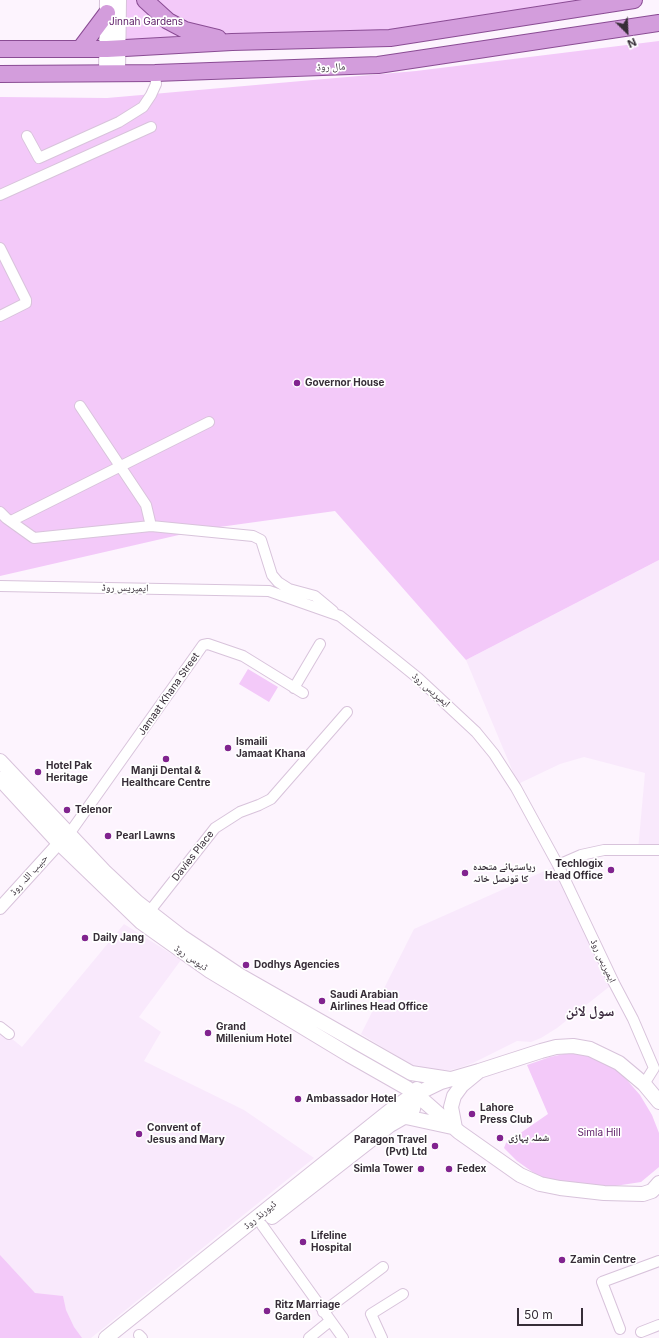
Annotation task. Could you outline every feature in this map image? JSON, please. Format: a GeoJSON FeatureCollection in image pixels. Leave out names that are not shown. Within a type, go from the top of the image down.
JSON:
{"type":"FeatureCollection","features":[{"type":"Feature","properties":{"kind":"main road"},"geometry":{"type":"LineString","coordinates":[[112,48],[119,0]]}},
{"type":"Feature","properties":{"kind":"main road"},"geometry":{"type":"LineString","coordinates":[[145,0],[168,21],[185,30],[232,42]]}},
{"type":"Feature","properties":{"kind":"main road"},"geometry":{"type":"LineString","coordinates":[[0,49],[80,49],[232,42],[390,38],[634,0]]}},
{"type":"Feature","properties":{"kind":"main road"},"geometry":{"type":"LineString","coordinates":[[107,7],[112,48],[112,74]]}},
{"type":"Feature","properties":{"kind":"main road"},"geometry":{"type":"LineString","coordinates":[[80,49],[107,7]]}},
{"type":"Feature","properties":{"kind":"main road","name":"مال روڈ"},"geometry":{"type":"LineString","coordinates":[[0,74],[155,74],[378,65],[659,23]]}},
{"type":"Feature","properties":{"kind":"main road","name":"ڈیوس روڈ"},"geometry":{"type":"LineString","coordinates":[[0,761],[64,838],[137,918],[189,957],[349,1055],[407,1088],[455,1128]]}},
{"type":"Feature","properties":{"kind":"main road","name":"ڈیوس روڈ"},"geometry":{"type":"LineString","coordinates":[[0,779],[137,902],[182,937],[239,975],[411,1073],[450,1078]]}},
{"type":"Feature","properties":{"kind":"main road"},"geometry":{"type":"LineString","coordinates":[[455,1128],[451,1107],[454,1096],[462,1085],[479,1071],[556,1047],[572,1046],[590,1049],[619,1063],[651,1088],[659,1102]]}},
{"type":"Feature","properties":{"kind":"main road","name":"ڈیورنڈ روڈ"},"geometry":{"type":"LineString","coordinates":[[106,1338],[380,1118],[404,1101],[450,1078],[479,1071]]}},
{"type":"Feature","properties":{"kind":"main road"},"geometry":{"type":"LineString","coordinates":[[411,1073],[417,1083],[416,1095],[413,1109],[406,1117],[455,1128],[494,1158],[520,1175],[540,1184],[604,1193],[637,1195],[653,1194],[652,1191],[659,1183]]}},
{"type":"Feature","properties":{"kind":"main road","name":"ڈیورنڈ روڈ"},"geometry":{"type":"LineString","coordinates":[[119,1338],[390,1125],[406,1117]]}},
{"type":"Feature","properties":{"kind":"street"},"geometry":{"type":"LineString","coordinates":[[27,136],[38,158],[120,122],[144,107],[156,84],[155,74]]}},
{"type":"Feature","properties":{"kind":"street"},"geometry":{"type":"LineString","coordinates":[[0,196],[151,127]]}},
{"type":"Feature","properties":{"kind":"street"},"geometry":{"type":"LineString","coordinates":[[0,248],[26,300],[26,303],[0,316]]}},
{"type":"Feature","properties":{"kind":"street"},"geometry":{"type":"LineString","coordinates":[[80,406],[146,505],[151,526]]}},
{"type":"Feature","properties":{"kind":"street"},"geometry":{"type":"LineString","coordinates":[[4,518],[121,467],[209,422]]}},
{"type":"Feature","properties":{"kind":"street"},"geometry":{"type":"LineString","coordinates":[[4,518],[34,538],[151,526],[253,536],[261,540],[272,575],[278,582],[289,589],[315,596],[340,616]]}},
{"type":"Feature","properties":{"kind":"street","name":"ایمپریس روڈ"},"geometry":{"type":"LineString","coordinates":[[0,586],[269,591],[340,616],[418,678],[482,738],[494,754],[516,788],[558,865],[614,983],[633,1019],[654,1068],[651,1088]]}},
{"type":"Feature","properties":{"kind":"street","name":"Jamaat Khana Street"},"geometry":{"type":"LineString","coordinates":[[64,838],[203,645],[208,644],[243,656],[298,690],[320,644]]}},
{"type":"Feature","properties":{"kind":"street","name":"Davies Place"},"geometry":{"type":"LineString","coordinates":[[150,912],[215,828],[240,812],[259,805],[271,798],[347,712]]}},
{"type":"Feature","properties":{"kind":"street","name":"حبیب اللہ روڈ"},"geometry":{"type":"LineString","coordinates":[[0,908],[64,838]]}},
{"type":"Feature","properties":{"kind":"street"},"geometry":{"type":"LineString","coordinates":[[558,865],[581,855],[604,850],[659,850]]}},
{"type":"Feature","properties":{"kind":"street"},"geometry":{"type":"LineString","coordinates":[[0,1027],[9,1034]]}},
{"type":"Feature","properties":{"kind":"street"},"geometry":{"type":"LineString","coordinates":[[262,1225],[343,1338]]}},
{"type":"Feature","properties":{"kind":"street"},"geometry":{"type":"LineString","coordinates":[[620,1329],[602,1282],[659,1261]]}},
{"type":"Feature","properties":{"kind":"street"},"geometry":{"type":"LineString","coordinates":[[323,1312],[383,1268]]}},
{"type":"Feature","properties":{"kind":"street"},"geometry":{"type":"LineString","coordinates":[[382,1338],[371,1314],[403,1294]]}},
{"type":"Feature","properties":{"kind":"street"},"geometry":{"type":"LineString","coordinates":[[309,1338],[330,1321]]}},
{"type":"Feature","properties":{"kind":"street"},"geometry":{"type":"LineString","coordinates":[[641,1332],[659,1325]]}},
{"type":"Feature","properties":{"kind":"shaded area"},"geometry":{"type":"Polygon","coordinates":[[[659,560],[659,850],[638,850],[645,773],[584,757],[560,764],[518,784],[466,660],[659,560]]]}},
{"type":"Feature","properties":{"kind":"shaded area"},"geometry":{"type":"Polygon","coordinates":[[[558,865],[614,983],[557,1028],[541,1038],[531,1042],[517,1041],[473,1063],[437,1073],[420,1070],[361,1034],[414,929],[558,865]]]}},
{"type":"Feature","properties":{"kind":"shaded area","name":"Convent of Jesus and Mary"},"geometry":{"type":"Polygon","coordinates":[[[124,924],[181,960],[139,1017],[161,1032],[144,1061],[244,1110],[314,1158],[91,1338],[0,1338],[0,1029],[22,1047],[124,924]]]}},
{"type":"Feature","properties":{"kind":"green space","name":"Jinnah Gardens"},"geometry":{"type":"Polygon","coordinates":[[[124,0],[594,0],[387,34],[122,45],[124,0]]]}},
{"type":"Feature","properties":{"kind":"green space","name":"Governor House"},"geometry":{"type":"Polygon","coordinates":[[[659,41],[659,560],[466,660],[335,511],[205,529],[0,576],[0,97],[107,98],[416,71],[659,41]]]}},
{"type":"Feature","properties":{"kind":"green space"},"geometry":{"type":"Polygon","coordinates":[[[248,669],[278,687],[269,702],[239,684],[248,669]]]}},
{"type":"Feature","properties":{"kind":"green space","name":"Simla Hill"},"geometry":{"type":"Polygon","coordinates":[[[573,1052],[604,1061],[620,1072],[640,1095],[652,1115],[659,1133],[659,1167],[641,1182],[602,1188],[541,1178],[517,1161],[504,1148],[506,1143],[548,1114],[527,1065],[550,1057],[573,1052]]]}},
{"type":"Feature","properties":{"kind":"green space"},"geometry":{"type":"Polygon","coordinates":[[[0,1255],[35,1293],[63,1296],[66,1310],[74,1327],[82,1338],[0,1338],[0,1255]]]}},
{"type":"Feature","properties":{"kind":"place","name":"Governor House"},"geometry":{"type":"Point","coordinates":[297,383]}},
{"type":"Feature","properties":{"kind":"place","name":"Ismaili Jamaat Khana"},"geometry":{"type":"Point","coordinates":[228,748]}},
{"type":"Feature","properties":{"kind":"place","name":"Manji Dental & Healthcare Centre"},"geometry":{"type":"Point","coordinates":[166,759]}},
{"type":"Feature","properties":{"kind":"place","name":"Hotel Pak Heritage"},"geometry":{"type":"Point","coordinates":[38,772]}},
{"type":"Feature","properties":{"kind":"place","name":"Telenor"},"geometry":{"type":"Point","coordinates":[67,810]}},
{"type":"Feature","properties":{"kind":"place","name":"Pearl Lawns"},"geometry":{"type":"Point","coordinates":[108,836]}},
{"type":"Feature","properties":{"kind":"place","name":"Techlogix Head Office"},"geometry":{"type":"Point","coordinates":[611,870]}},
{"type":"Feature","properties":{"kind":"place","name":"ریاستہائے متحدہ کا قونصل خانہ"},"geometry":{"type":"Point","coordinates":[465,873]}},
{"type":"Feature","properties":{"kind":"place","name":"Daily Jang"},"geometry":{"type":"Point","coordinates":[85,938]}},
{"type":"Feature","properties":{"kind":"place","name":"Dodhys Agencies"},"geometry":{"type":"Point","coordinates":[246,965]}},
{"type":"Feature","properties":{"kind":"place","name":"Saudi Arabian Airlines Head Office"},"geometry":{"type":"Point","coordinates":[322,1001]}},
{"type":"Feature","properties":{"kind":"place","name":"Grand Millenium Hotel"},"geometry":{"type":"Point","coordinates":[208,1033]}},
{"type":"Feature","properties":{"kind":"place","name":"Ambassador Hotel"},"geometry":{"type":"Point","coordinates":[298,1099]}},
{"type":"Feature","properties":{"kind":"place","name":"Lahore Press Club"},"geometry":{"type":"Point","coordinates":[472,1114]}},
{"type":"Feature","properties":{"kind":"place","name":"Convent of Jesus and Mary"},"geometry":{"type":"Point","coordinates":[139,1134]}},
{"type":"Feature","properties":{"kind":"place","name":"شملہ پہاڑی"},"geometry":{"type":"Point","coordinates":[500,1138]}},
{"type":"Feature","properties":{"kind":"place","name":"Paragon Travel (Pvt) Ltd"},"geometry":{"type":"Point","coordinates":[435,1146]}},
{"type":"Feature","properties":{"kind":"place","name":"Simla Tower"},"geometry":{"type":"Point","coordinates":[421,1169]}},
{"type":"Feature","properties":{"kind":"place","name":"Fedex"},"geometry":{"type":"Point","coordinates":[449,1169]}},
{"type":"Feature","properties":{"kind":"place","name":"Lifeline Hospital"},"geometry":{"type":"Point","coordinates":[303,1242]}},
{"type":"Feature","properties":{"kind":"place","name":"Zamin Centre"},"geometry":{"type":"Point","coordinates":[562,1260]}},
{"type":"Feature","properties":{"kind":"place","name":"Ritz Marriage Garden"},"geometry":{"type":"Point","coordinates":[267,1311]}},
{"type":"Feature","properties":{"kind":"district","name":"سول لائن"},"geometry":{"type":"Point","coordinates":[590,1012]}}]}
